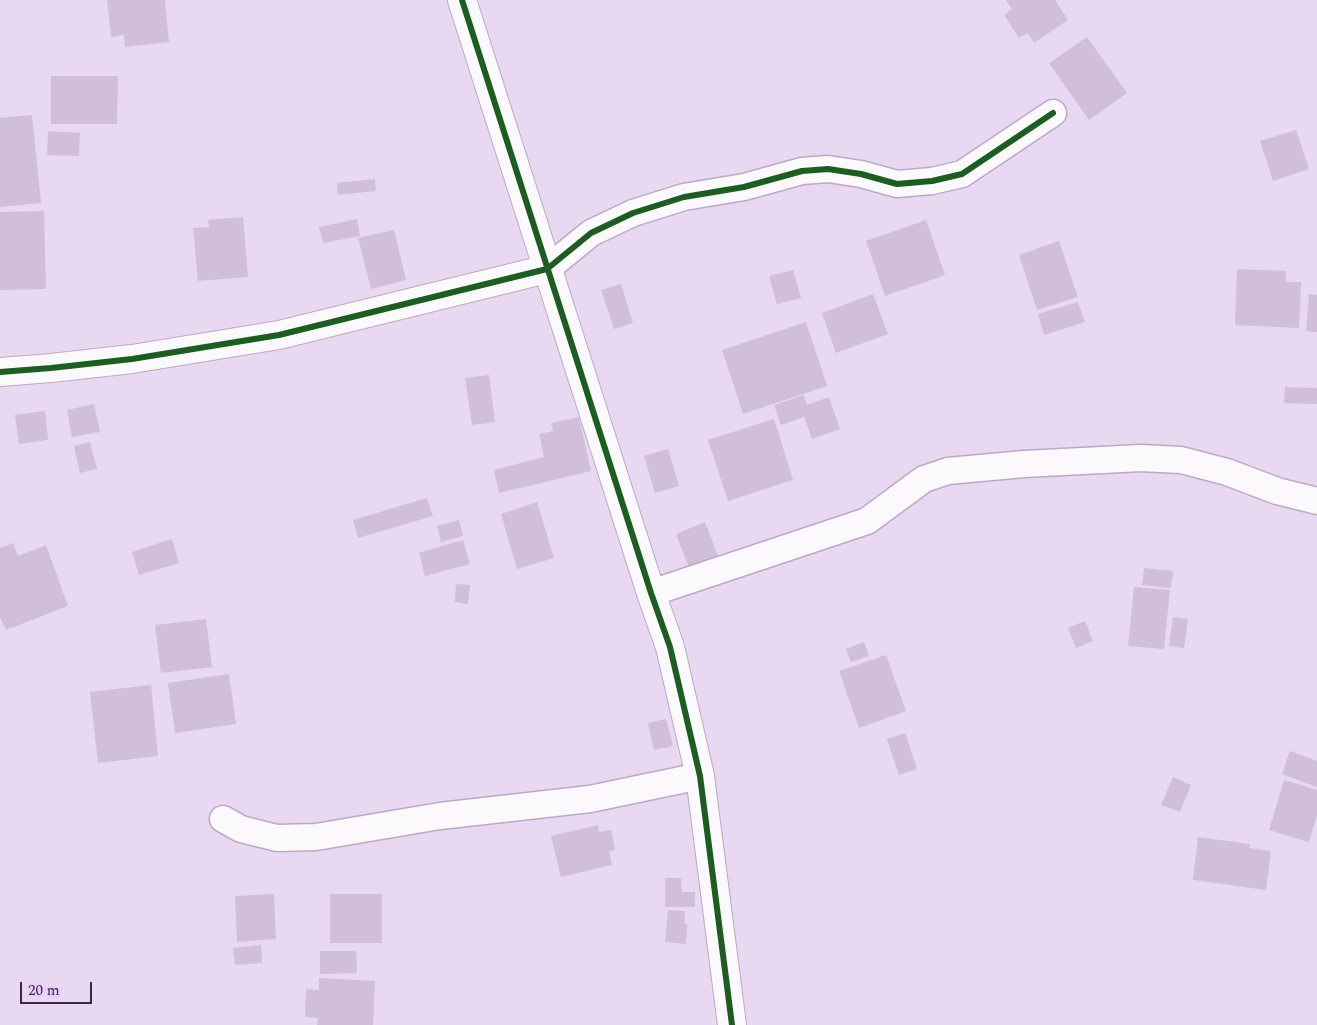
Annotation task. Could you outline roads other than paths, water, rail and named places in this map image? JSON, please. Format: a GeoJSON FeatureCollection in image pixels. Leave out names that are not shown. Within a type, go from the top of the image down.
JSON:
{"type":"FeatureCollection","features":[{"type":"Feature","properties":{"kind":"street"},"geometry":{"type":"LineString","coordinates":[[462,0],[651,593],[670,647],[700,776],[732,1025]]}},
{"type":"Feature","properties":{"kind":"street"},"geometry":{"type":"LineString","coordinates":[[0,372],[132,359],[279,335],[547,269],[591,233],[633,213],[684,197],[744,187],[802,171],[828,169],[861,174],[897,184],[932,181],[962,174],[1053,113]]}},
{"type":"Feature","properties":{"kind":"street"},"geometry":{"type":"LineString","coordinates":[[651,593],[867,520],[924,478],[948,471],[1054,462],[1141,458],[1181,460],[1227,472],[1277,491],[1317,501]]}},
{"type":"Feature","properties":{"kind":"street"},"geometry":{"type":"LineString","coordinates":[[223,819],[241,829],[277,838],[316,837],[440,816],[590,799],[700,776]]}}]}
